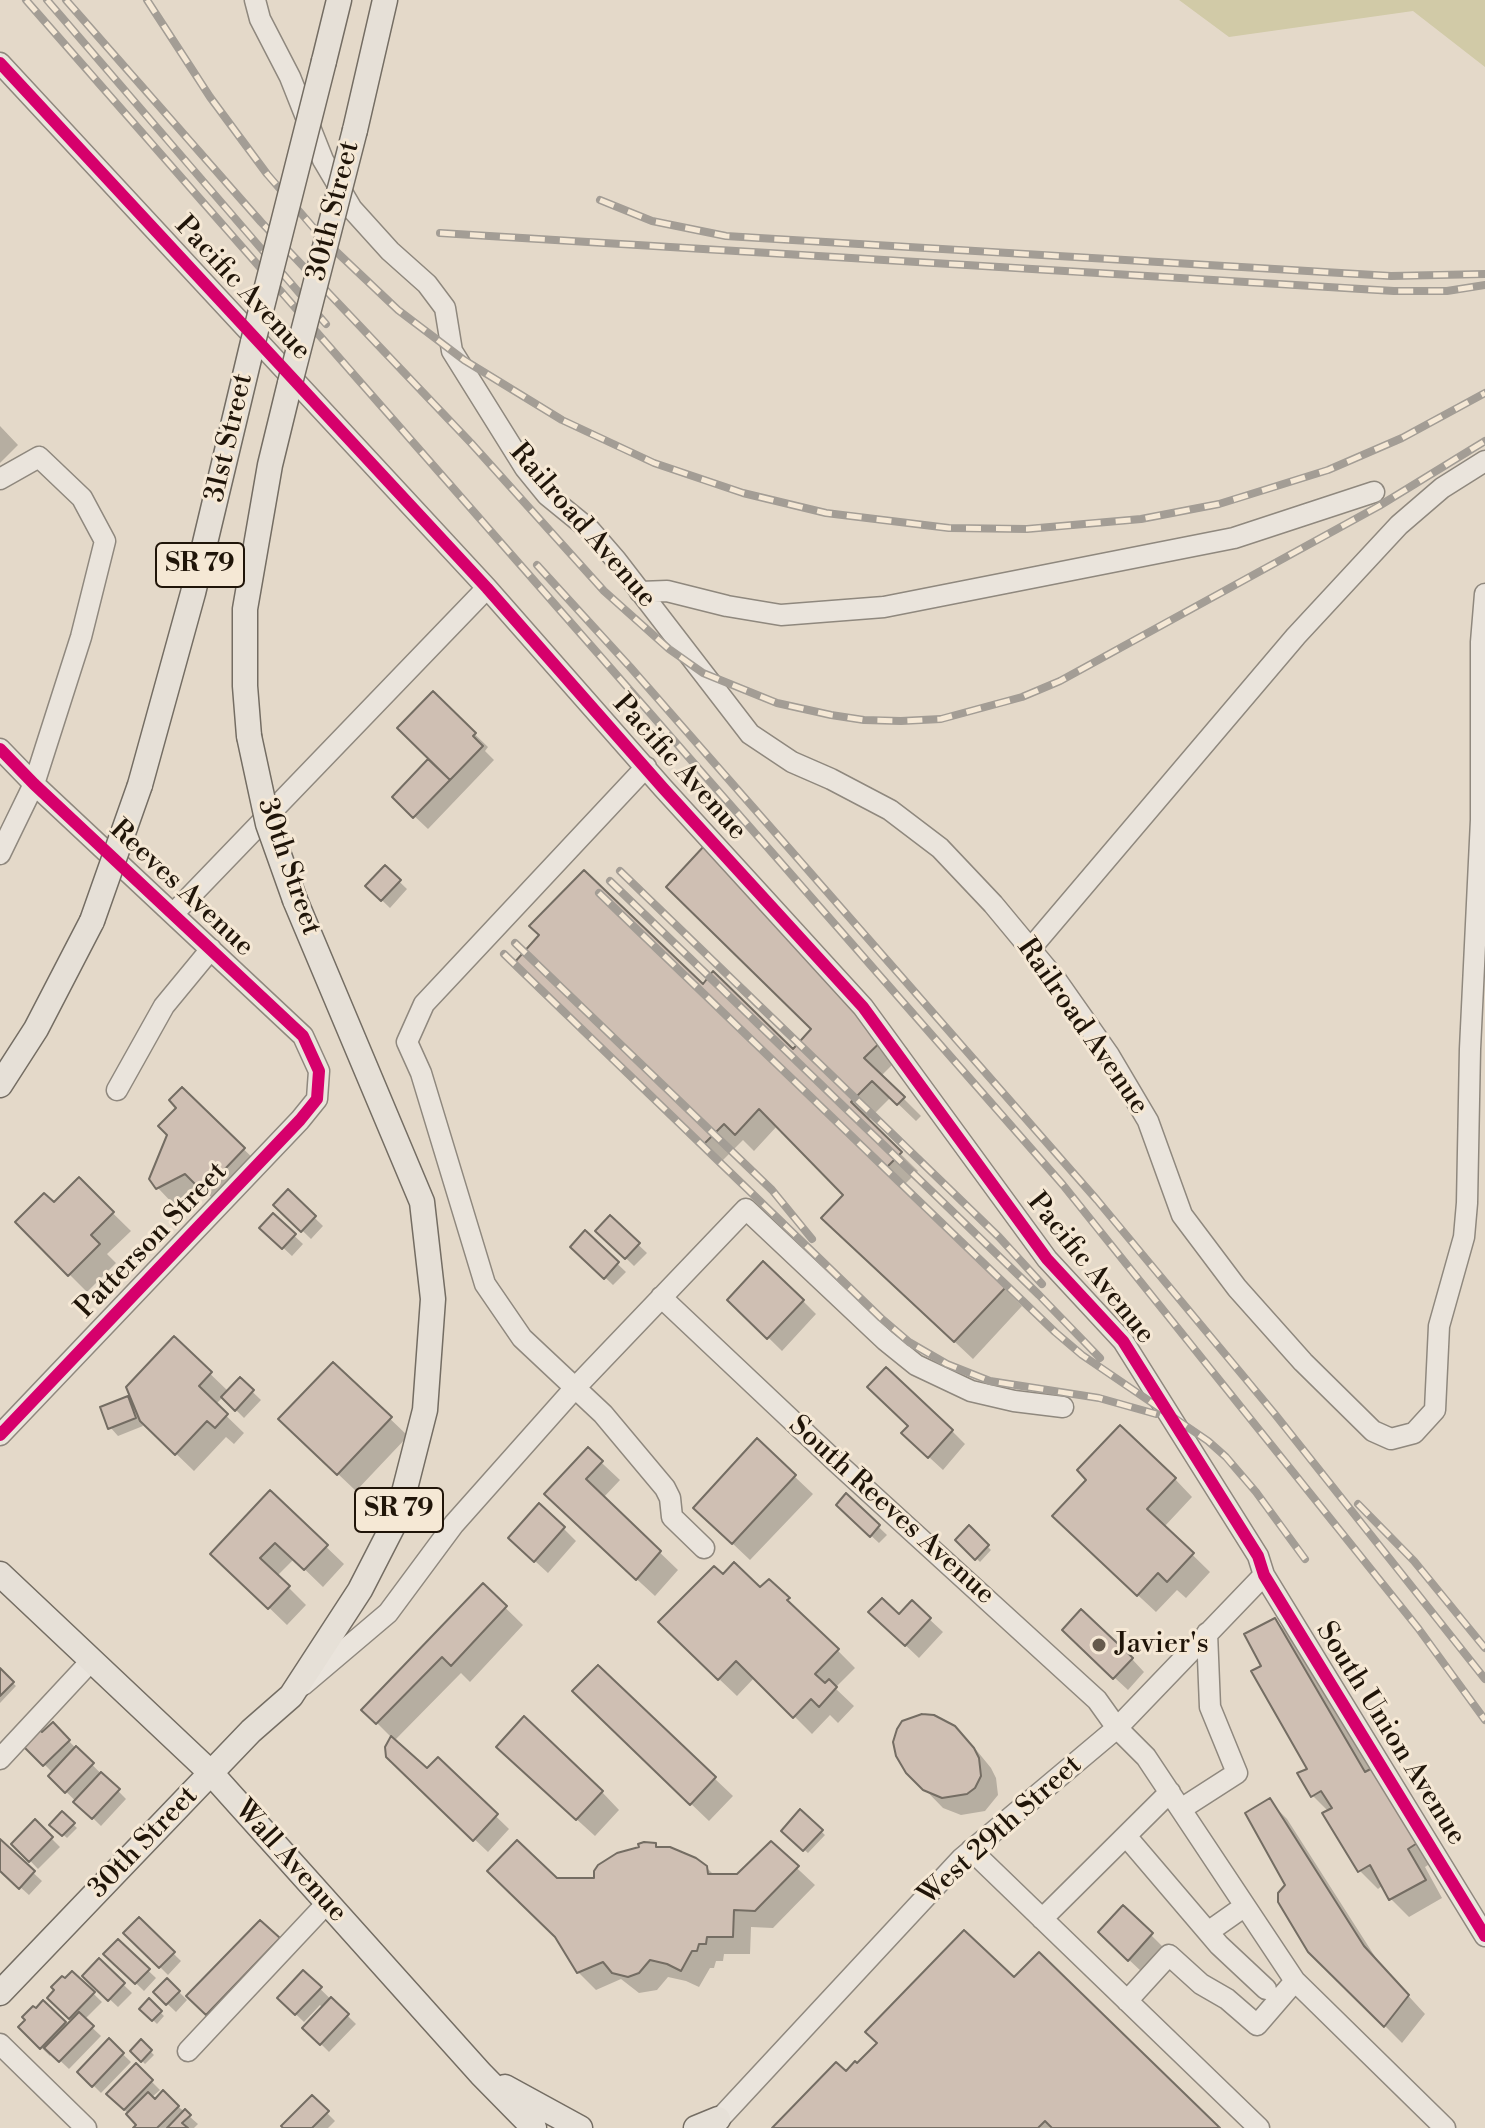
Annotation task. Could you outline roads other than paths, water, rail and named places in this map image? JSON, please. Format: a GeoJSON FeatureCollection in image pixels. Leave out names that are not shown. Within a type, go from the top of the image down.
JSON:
{"type":"FeatureCollection","features":[{"type":"Feature","properties":{"kind":"main road","name":"31st Street"},"geometry":{"type":"LineString","coordinates":[[0,1085],[36,1029],[92,921],[140,785],[193,593],[339,0]]}},
{"type":"Feature","properties":{"kind":"main road","name":"30th Street"},"geometry":{"type":"LineString","coordinates":[[0,1993],[251,1731],[291,1696],[360,1590],[398,1516],[425,1410],[433,1299],[422,1202],[295,900],[268,824],[249,736],[245,686],[245,609],[270,465],[385,0]]}},
{"type":"Feature","properties":{"kind":"main road","name":"Wall Avenue"},"geometry":{"type":"LineString","coordinates":[[0,1574],[211,1773],[481,2074],[534,2128]]}},
{"type":"Feature","properties":{"kind":"main road"},"geometry":{"type":"LineString","coordinates":[[481,2074],[580,2128]]}},
{"type":"Feature","properties":{"kind":"street","name":"Railroad Avenue"},"geometry":{"type":"LineString","coordinates":[[255,0],[260,19],[290,77],[323,160],[352,209],[390,251],[427,284],[445,308],[452,351],[525,468],[547,495],[590,530],[750,734],[792,762],[831,779],[903,819],[940,848],[1031,948],[1109,1055],[1148,1121],[1182,1215],[1237,1288],[1303,1362],[1373,1431],[1391,1439],[1414,1433],[1435,1410],[1439,1326],[1464,1237],[1481,820],[1481,642],[1485,594]]}},
{"type":"Feature","properties":{"kind":"street","name":"Pacific Avenue"},"geometry":{"type":"LineString","coordinates":[[0,63],[487,588],[863,1007],[1047,1259],[1123,1341],[1261,1565]]}},
{"type":"Feature","properties":{"kind":"street"},"geometry":{"type":"LineString","coordinates":[[0,479],[39,457],[82,498],[105,541],[81,637],[34,784],[0,854]]}},
{"type":"Feature","properties":{"kind":"street"},"geometry":{"type":"LineString","coordinates":[[1031,948],[1296,636],[1399,525],[1442,488],[1485,461]]}},
{"type":"Feature","properties":{"kind":"street"},"geometry":{"type":"LineString","coordinates":[[640,592],[667,591],[781,615],[884,607],[1234,538],[1374,492]]}},
{"type":"Feature","properties":{"kind":"street"},"geometry":{"type":"LineString","coordinates":[[173,914],[487,588]]}},
{"type":"Feature","properties":{"kind":"street","name":"Reeves Avenue"},"geometry":{"type":"LineString","coordinates":[[0,749],[303,1036],[319,1071]]}},
{"type":"Feature","properties":{"kind":"street"},"geometry":{"type":"LineString","coordinates":[[646,767],[424,1004],[407,1042],[421,1073],[485,1284],[522,1338],[603,1414],[665,1488],[670,1498],[672,1517],[704,1548]]}},
{"type":"Feature","properties":{"kind":"street"},"geometry":{"type":"LineString","coordinates":[[117,1090],[164,1006],[211,949]]}},
{"type":"Feature","properties":{"kind":"street","name":"Patterson Street"},"geometry":{"type":"LineString","coordinates":[[0,1435],[300,1120],[317,1099],[319,1071]]}},
{"type":"Feature","properties":{"kind":"street","name":"30th Street"},"geometry":{"type":"LineString","coordinates":[[291,1696],[388,1613],[454,1524],[574,1389],[746,1209],[885,1340],[916,1365],[971,1391],[1014,1401],[1063,1407]]}},
{"type":"Feature","properties":{"kind":"street","name":"South Reeves Avenue"},"geometry":{"type":"LineString","coordinates":[[661,1297],[1097,1700],[1117,1728],[1146,1757],[1295,1981],[1439,2126]]}},
{"type":"Feature","properties":{"kind":"street","name":"West 29th Street"},"geometry":{"type":"LineString","coordinates":[[708,2125],[971,1850],[1117,1728],[1207,1633],[1261,1565]]}},
{"type":"Feature","properties":{"kind":"street","name":"South Union Avenue"},"geometry":{"type":"LineString","coordinates":[[1261,1565],[1485,1936]]}},
{"type":"Feature","properties":{"kind":"street"},"geometry":{"type":"LineString","coordinates":[[1042,1919],[1126,1836],[1175,1800],[1237,1773],[1210,1707],[1207,1633]]}},
{"type":"Feature","properties":{"kind":"street"},"geometry":{"type":"LineString","coordinates":[[0,1759],[92,1660]]}},
{"type":"Feature","properties":{"kind":"street"},"geometry":{"type":"LineString","coordinates":[[1126,1836],[1208,1932],[1266,1989]]}},
{"type":"Feature","properties":{"kind":"street"},"geometry":{"type":"LineString","coordinates":[[971,1850],[1259,2128]]}},
{"type":"Feature","properties":{"kind":"street"},"geometry":{"type":"LineString","coordinates":[[188,2051],[327,1903]]}},
{"type":"Feature","properties":{"kind":"street"},"geometry":{"type":"LineString","coordinates":[[1208,1932],[1245,1906]]}},
{"type":"Feature","properties":{"kind":"street"},"geometry":{"type":"LineString","coordinates":[[1127,2001],[1169,1955],[1201,1984],[1227,1999],[1257,2025],[1295,1981]]}},
{"type":"Feature","properties":{"kind":"street"},"geometry":{"type":"LineString","coordinates":[[0,2044],[86,2128]]}},
{"type":"Feature","properties":{"kind":"railway"},"geometry":{"type":"LineString","coordinates":[[26,0],[1063,1185],[1418,1628],[1485,1720]]}},
{"type":"Feature","properties":{"kind":"railway"},"geometry":{"type":"LineString","coordinates":[[47,0],[326,324]]}},
{"type":"Feature","properties":{"kind":"railway"},"geometry":{"type":"LineString","coordinates":[[66,0],[261,222],[471,443],[604,591],[669,649],[703,673],[777,703],[864,720],[901,721],[941,719],[1022,697],[1060,681],[1379,506],[1485,441]]}},
{"type":"Feature","properties":{"kind":"railway"},"geometry":{"type":"LineString","coordinates":[[147,0],[210,97],[267,174],[325,241],[398,310],[464,360],[562,420],[654,463],[743,493],[826,513],[949,528],[1027,529],[1141,519],[1219,504],[1328,470],[1402,438],[1485,393]]}},
{"type":"Feature","properties":{"kind":"railway"},"geometry":{"type":"LineString","coordinates":[[600,200],[652,221],[726,236],[1391,276],[1485,274]]}},
{"type":"Feature","properties":{"kind":"railway"},"geometry":{"type":"LineString","coordinates":[[440,233],[1394,291],[1447,291],[1485,285]]}},
{"type":"Feature","properties":{"kind":"railway"},"geometry":{"type":"LineString","coordinates":[[537,565],[1097,1200],[1274,1413],[1485,1679]]}},
{"type":"Feature","properties":{"kind":"railway"},"geometry":{"type":"LineString","coordinates":[[620,871],[999,1237],[1042,1284]]}},
{"type":"Feature","properties":{"kind":"railway"},"geometry":{"type":"LineString","coordinates":[[610,881],[1039,1295],[1100,1358]]}},
{"type":"Feature","properties":{"kind":"railway"},"geometry":{"type":"LineString","coordinates":[[599,893],[1055,1332],[1082,1355],[1208,1441],[1226,1457],[1305,1559]]}},
{"type":"Feature","properties":{"kind":"railway"},"geometry":{"type":"LineString","coordinates":[[515,943],[772,1190],[812,1239]]}},
{"type":"Feature","properties":{"kind":"railway"},"geometry":{"type":"LineString","coordinates":[[504,954],[909,1342],[947,1364],[990,1381],[1099,1398],[1156,1414]]}},
{"type":"Feature","properties":{"kind":"railway"},"geometry":{"type":"LineString","coordinates":[[1358,1504],[1414,1561],[1485,1648]]}},
{"type":"Feature","properties":{"kind":"place","name":"Javier's"},"geometry":{"type":"Point","coordinates":[1099,1645]}}]}
